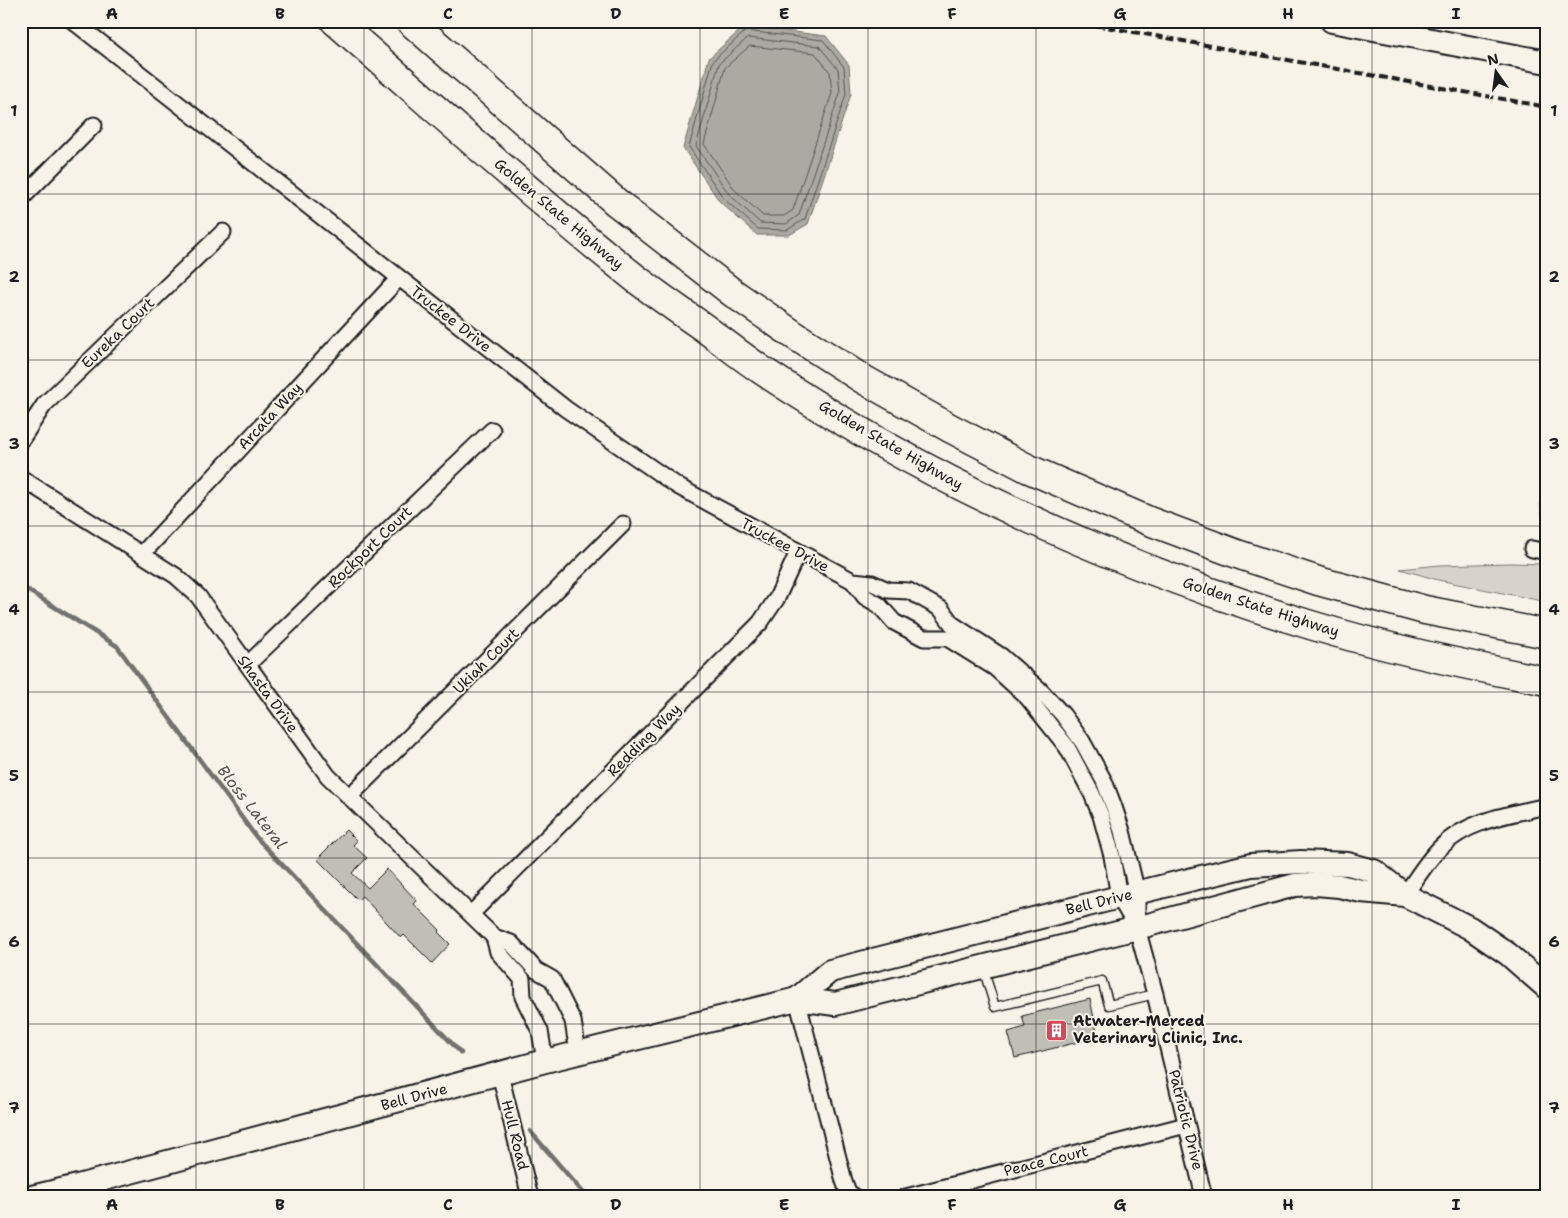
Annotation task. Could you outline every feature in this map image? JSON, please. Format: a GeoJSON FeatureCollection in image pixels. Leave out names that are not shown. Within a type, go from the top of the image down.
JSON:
{"type":"FeatureCollection","features":[{"type":"Feature","properties":{"kind":"highway","name":"Golden State Highway"},"geometry":{"type":"LineString","coordinates":[[335,21],[637,280],[760,368],[881,443],[960,486],[1056,530],[1196,588],[1316,627],[1424,655],[1547,681]]}},
{"type":"Feature","properties":{"kind":"highway"},"geometry":{"type":"LineString","coordinates":[[410,21],[616,202],[733,293],[827,357],[950,428],[1029,469],[1149,521],[1240,555],[1318,581],[1425,610],[1547,634]]}},
{"type":"Feature","properties":{"kind":"street","name":"Truckee Drive"},"geometry":{"type":"LineString","coordinates":[[73,21],[566,409],[678,488],[852,581],[872,583],[888,590],[909,591],[941,609],[952,624],[1001,656],[1028,698],[1067,747],[1092,794],[1101,816],[1112,856],[1128,895]]}},
{"type":"Feature","properties":{"kind":"street"},"geometry":{"type":"LineString","coordinates":[[1332,21],[1386,26],[1547,62]]}},
{"type":"Feature","properties":{"kind":"street"},"geometry":{"type":"LineString","coordinates":[[21,199],[94,125]]}},
{"type":"Feature","properties":{"kind":"street","name":"Eureka Court"},"geometry":{"type":"LineString","coordinates":[[21,440],[44,405],[223,232]]}},
{"type":"Feature","properties":{"kind":"street","name":"Arcata Way"},"geometry":{"type":"LineString","coordinates":[[142,554],[399,278]]}},
{"type":"Feature","properties":{"kind":"street","name":"Rockport Court"},"geometry":{"type":"LineString","coordinates":[[248,664],[492,430]]}},
{"type":"Feature","properties":{"kind":"street","name":"Shasta Drive"},"geometry":{"type":"LineString","coordinates":[[21,478],[176,576],[198,596],[328,776],[494,937],[511,943],[536,970],[552,979],[573,1021],[578,1053]]}},
{"type":"Feature","properties":{"kind":"street","name":"Ukiah Court"},"geometry":{"type":"LineString","coordinates":[[349,797],[622,524]]}},
{"type":"Feature","properties":{"kind":"street","name":"Redding Way"},"geometry":{"type":"LineString","coordinates":[[471,914],[760,623],[777,598],[798,552]]}},
{"type":"Feature","properties":{"kind":"street","name":"Truckee Drive"},"geometry":{"type":"LineString","coordinates":[[852,581],[865,597],[879,605],[894,622],[924,638],[947,638],[995,668],[1039,689],[1063,715],[1082,741],[1104,782],[1114,807],[1122,831],[1128,895],[1136,928]]}},
{"type":"Feature","properties":{"kind":"street"},"geometry":{"type":"LineString","coordinates":[[894,622],[890,609],[891,601],[898,594],[909,591]]}},
{"type":"Feature","properties":{"kind":"street"},"geometry":{"type":"LineString","coordinates":[[924,638],[934,633],[940,626],[941,609]]}},
{"type":"Feature","properties":{"kind":"street"},"geometry":{"type":"LineString","coordinates":[[1078,768],[1093,761]]}},
{"type":"Feature","properties":{"kind":"street"},"geometry":{"type":"LineString","coordinates":[[1405,895],[1424,866],[1441,846],[1461,832],[1490,820],[1547,806]]}},
{"type":"Feature","properties":{"kind":"street","name":"Bell Drive"},"geometry":{"type":"LineString","coordinates":[[797,999],[830,971],[1250,865],[1301,862],[1348,864],[1374,871],[1405,895],[1470,928],[1508,954],[1547,988]]}},
{"type":"Feature","properties":{"kind":"street","name":"Bell Drive"},"geometry":{"type":"LineString","coordinates":[[32,1197],[545,1061],[797,999],[835,1004],[1295,886],[1316,884],[1405,895]]}},
{"type":"Feature","properties":{"kind":"street","name":"Patriotic Drive"},"geometry":{"type":"LineString","coordinates":[[1136,928],[1155,994],[1204,1197]]}},
{"type":"Feature","properties":{"kind":"street","name":"Shasta Drive"},"geometry":{"type":"LineString","coordinates":[[494,937],[498,952],[522,979]]}},
{"type":"Feature","properties":{"kind":"street"},"geometry":{"type":"LineString","coordinates":[[536,970],[526,972],[522,979],[523,997],[540,1031],[545,1061]]}},
{"type":"Feature","properties":{"kind":"street"},"geometry":{"type":"LineString","coordinates":[[797,999],[848,1195]]}},
{"type":"Feature","properties":{"kind":"street","name":"Hull Road"},"geometry":{"type":"LineString","coordinates":[[500,1074],[530,1197]]}},
{"type":"Feature","properties":{"kind":"street","name":"Peace Court"},"geometry":{"type":"LineString","coordinates":[[906,1197],[1186,1125]]}},
{"type":"Feature","properties":{"kind":"lane"},"geometry":{"type":"LineString","coordinates":[[983,966],[995,1008],[1102,981],[1109,1005],[1155,994]]}},
{"type":"Feature","properties":{"kind":"shaded area"},"geometry":{"type":"Polygon","coordinates":[[[1547,476],[1547,529],[1542,524],[1538,504],[1547,476]]]}},
{"type":"Feature","properties":{"kind":"shaded area"},"geometry":{"type":"Polygon","coordinates":[[[1547,564],[1547,602],[1438,580],[1400,569],[1440,565],[1547,564]]]}},
{"type":"Feature","properties":{"kind":"water"},"geometry":{"type":"Polygon","coordinates":[[[745,26],[826,36],[849,65],[851,94],[808,224],[789,235],[757,235],[720,202],[683,148],[709,58],[745,26]]]}},
{"type":"Feature","properties":{"kind":"building"},"geometry":{"type":"Polygon","coordinates":[[[346,830],[357,841],[353,845],[367,858],[352,873],[368,888],[387,869],[417,901],[414,904],[440,930],[438,932],[450,944],[432,963],[404,935],[401,938],[362,896],[358,900],[317,859],[346,830]]]}},
{"type":"Feature","properties":{"kind":"building","name":"Atwater-Merced Veterinary Clinic, Inc."},"geometry":{"type":"Polygon","coordinates":[[[1090,999],[1098,1037],[1015,1058],[1008,1032],[1025,1027],[1022,1016],[1090,999]]]}},
{"type":"Feature","properties":{"kind":"waterway","name":"Bloss Lateral"},"geometry":{"type":"LineString","coordinates":[[21,586],[117,646],[256,837],[461,1053]]}},
{"type":"Feature","properties":{"kind":"waterway","name":"Bloss Lateral"},"geometry":{"type":"LineString","coordinates":[[530,1131],[587,1197]]}},
{"type":"Feature","properties":{"kind":"railway"},"geometry":{"type":"LineString","coordinates":[[1073,21],[1547,107]]}},
{"type":"Feature","properties":{"kind":"place","name":"Atwater-Merced Veterinary Clinic, Inc."},"geometry":{"type":"Point","coordinates":[1057,1030]}}]}
